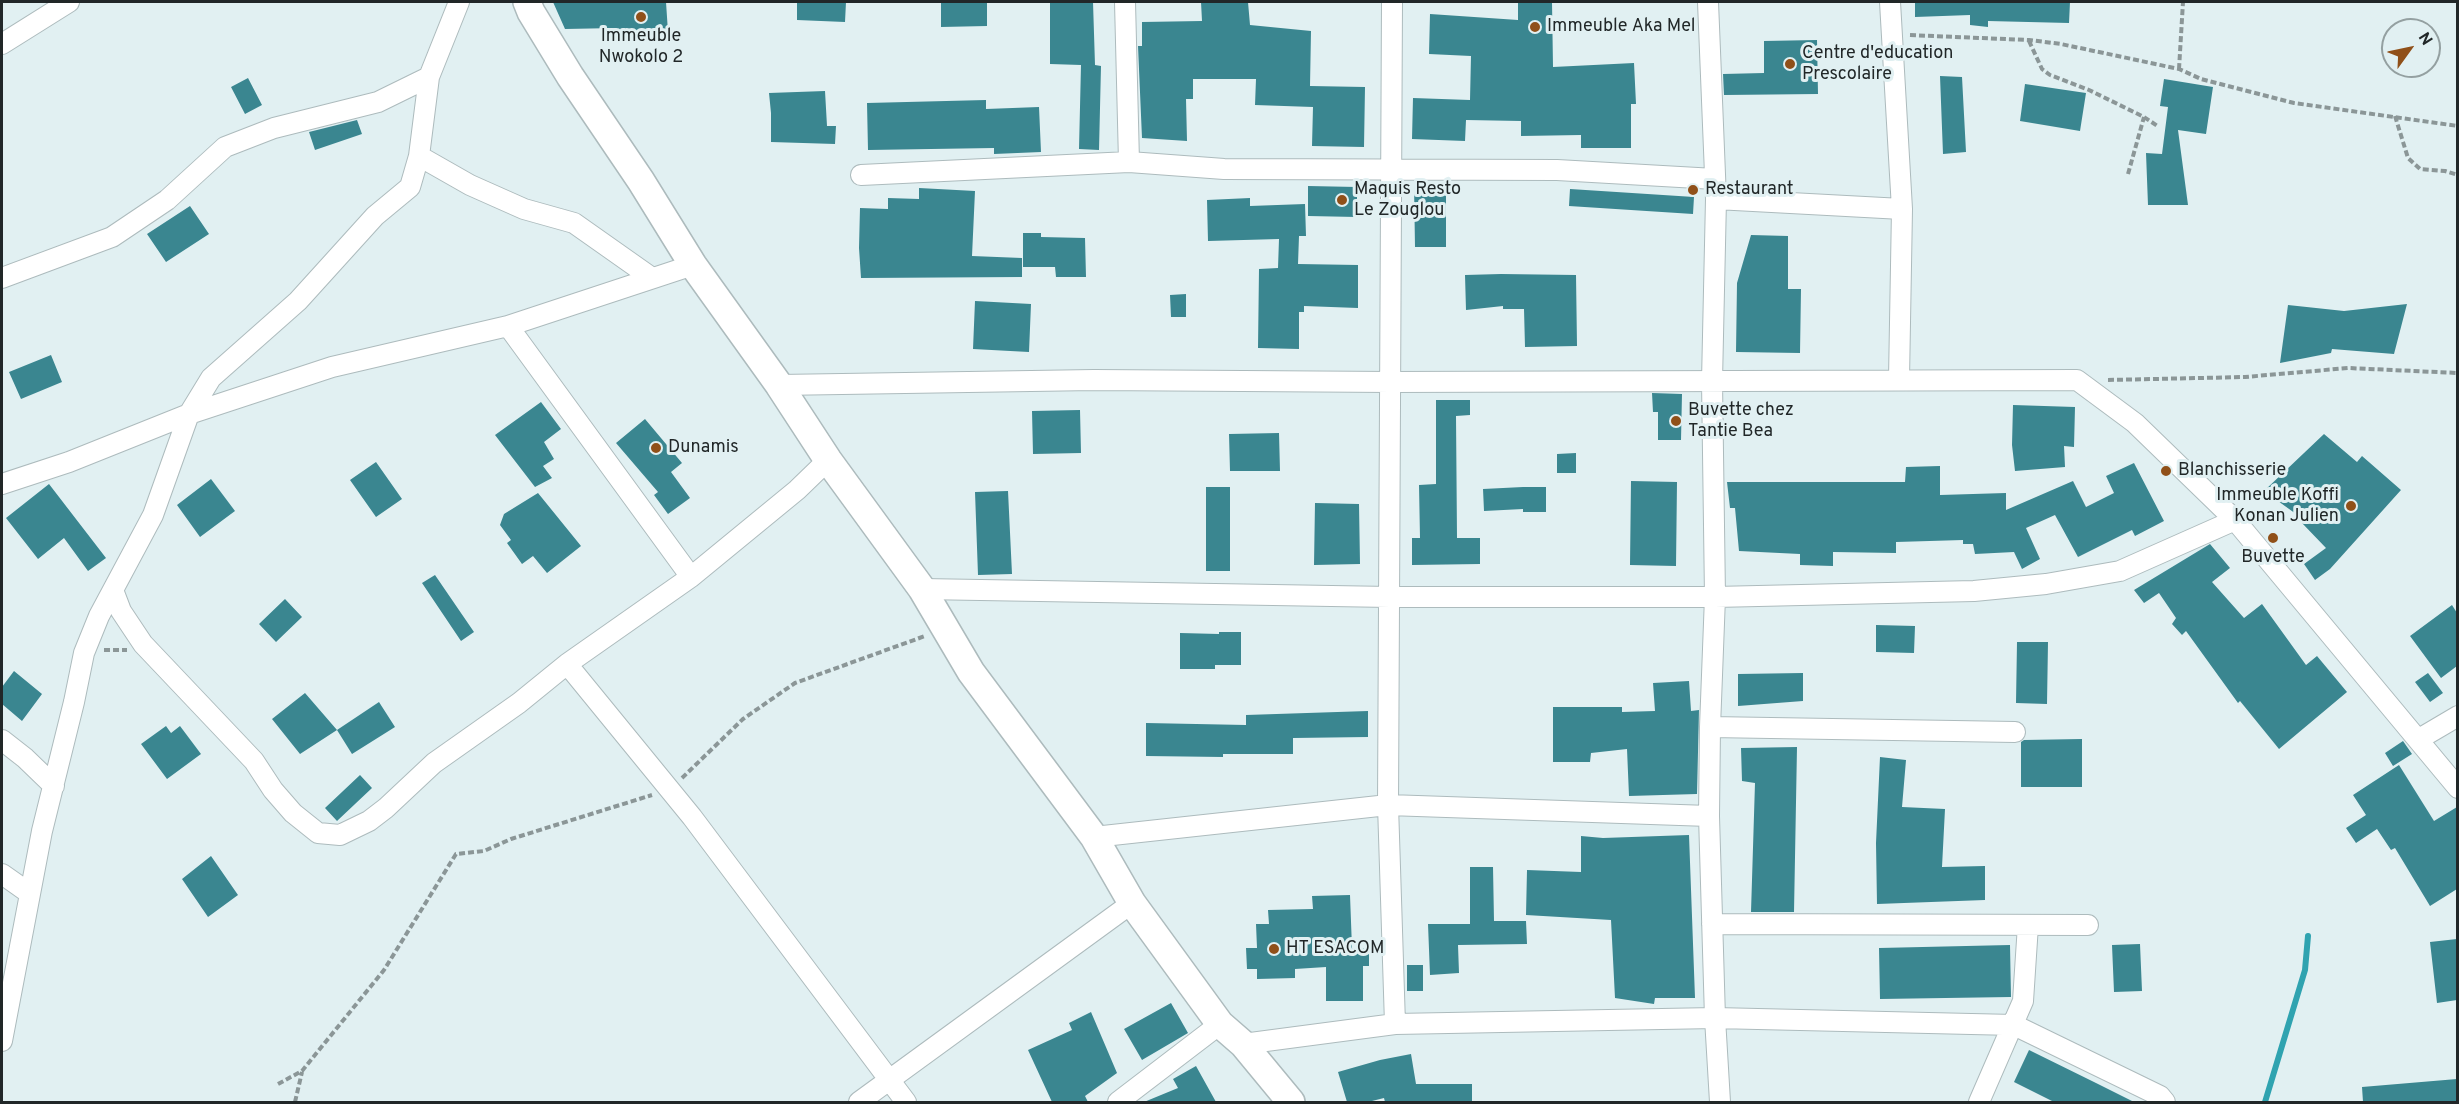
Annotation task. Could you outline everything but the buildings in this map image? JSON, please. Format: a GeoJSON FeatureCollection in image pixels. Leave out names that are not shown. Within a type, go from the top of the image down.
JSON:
{"type":"FeatureCollection","features":[{"type":"Feature","properties":{"kind":"street"},"geometry":{"type":"LineString","coordinates":[[2,44],[69,2]]}},
{"type":"Feature","properties":{"kind":"street"},"geometry":{"type":"LineString","coordinates":[[2,1041],[29,892],[84,653],[113,590],[153,515],[189,414],[211,378],[298,301],[375,216],[410,187],[418,156],[429,77],[459,2]]}},
{"type":"Feature","properties":{"kind":"street"},"geometry":{"type":"LineString","coordinates":[[527,2],[570,76],[641,181],[693,265],[779,385],[828,460],[922,589],[970,672],[1094,837],[1132,903],[1220,1023],[1243,1044],[1291,1102]]}},
{"type":"Feature","properties":{"kind":"street"},"geometry":{"type":"LineString","coordinates":[[1125,2],[1129,162]]}},
{"type":"Feature","properties":{"kind":"street"},"geometry":{"type":"LineString","coordinates":[[1392,2],[1388,805],[1395,1024]]}},
{"type":"Feature","properties":{"kind":"street"},"geometry":{"type":"LineString","coordinates":[[1708,2],[1716,199],[1712,381],[1715,597],[1709,816],[1720,1102]]}},
{"type":"Feature","properties":{"kind":"street"},"geometry":{"type":"LineString","coordinates":[[1890,2],[1902,209],[1899,379]]}},
{"type":"Feature","properties":{"kind":"street"},"geometry":{"type":"LineString","coordinates":[[2,278],[112,237],[167,200],[225,147],[274,128],[378,102],[429,77]]}},
{"type":"Feature","properties":{"kind":"street"},"geometry":{"type":"LineString","coordinates":[[418,156],[470,185],[524,209],[574,223],[652,278]]}},
{"type":"Feature","properties":{"kind":"street"},"geometry":{"type":"LineString","coordinates":[[861,175],[1129,162],[1224,169],[1557,170],[1715,179]]}},
{"type":"Feature","properties":{"kind":"street"},"geometry":{"type":"LineString","coordinates":[[1716,199],[1902,209]]}},
{"type":"Feature","properties":{"kind":"street"},"geometry":{"type":"LineString","coordinates":[[2,484],[69,462],[189,414],[332,367],[508,326],[693,265]]}},
{"type":"Feature","properties":{"kind":"street"},"geometry":{"type":"LineString","coordinates":[[508,326],[691,577]]}},
{"type":"Feature","properties":{"kind":"street"},"geometry":{"type":"LineString","coordinates":[[779,385],[1094,380],[1391,382],[2077,380],[2135,423],[2235,520],[2419,739],[2457,788]]}},
{"type":"Feature","properties":{"kind":"street"},"geometry":{"type":"LineString","coordinates":[[113,590],[121,610],[143,644],[254,761],[273,790],[293,813],[318,832],[340,835],[369,821],[434,763],[519,704],[567,664],[691,577],[788,497],[828,460]]}},
{"type":"Feature","properties":{"kind":"street"},"geometry":{"type":"LineString","coordinates":[[922,589],[1390,597],[1715,597],[1974,591],[2046,584],[2120,571],[2235,520]]}},
{"type":"Feature","properties":{"kind":"street"},"geometry":{"type":"LineString","coordinates":[[567,664],[670,790],[906,1102]]}},
{"type":"Feature","properties":{"kind":"street"},"geometry":{"type":"LineString","coordinates":[[2419,739],[2457,716]]}},
{"type":"Feature","properties":{"kind":"street"},"geometry":{"type":"LineString","coordinates":[[1710,726],[2015,732]]}},
{"type":"Feature","properties":{"kind":"street"},"geometry":{"type":"LineString","coordinates":[[2,740],[54,786]]}},
{"type":"Feature","properties":{"kind":"street"},"geometry":{"type":"LineString","coordinates":[[1094,837],[1388,805],[1709,816]]}},
{"type":"Feature","properties":{"kind":"street"},"geometry":{"type":"LineString","coordinates":[[2,874],[29,892]]}},
{"type":"Feature","properties":{"kind":"street"},"geometry":{"type":"LineString","coordinates":[[859,1102],[1132,903]]}},
{"type":"Feature","properties":{"kind":"street"},"geometry":{"type":"LineString","coordinates":[[1712,924],[2088,925]]}},
{"type":"Feature","properties":{"kind":"street"},"geometry":{"type":"LineString","coordinates":[[1979,1102],[2023,1001],[2028,925]]}},
{"type":"Feature","properties":{"kind":"street"},"geometry":{"type":"LineString","coordinates":[[1243,1044],[1395,1024],[1715,1018],[2013,1025],[2160,1096],[2165,1102]]}},
{"type":"Feature","properties":{"kind":"street"},"geometry":{"type":"LineString","coordinates":[[1118,1102],[1220,1023]]}},
{"type":"Feature","properties":{"kind":"path"},"geometry":{"type":"LineString","coordinates":[[2179,69],[2183,2]]}},
{"type":"Feature","properties":{"kind":"path"},"geometry":{"type":"LineString","coordinates":[[1893,35],[2029,40],[2179,69],[2201,79],[2294,103],[2457,126]]}},
{"type":"Feature","properties":{"kind":"path"},"geometry":{"type":"LineString","coordinates":[[2029,40],[2042,69],[2050,75],[2089,90],[2144,117],[2160,128]]}},
{"type":"Feature","properties":{"kind":"path"},"geometry":{"type":"LineString","coordinates":[[2395,116],[2408,158],[2420,169],[2445,171],[2457,175]]}},
{"type":"Feature","properties":{"kind":"path"},"geometry":{"type":"LineString","coordinates":[[2128,174],[2144,117]]}},
{"type":"Feature","properties":{"kind":"path"},"geometry":{"type":"LineString","coordinates":[[2106,380],[2233,377],[2348,368],[2457,372]]}},
{"type":"Feature","properties":{"kind":"path"},"geometry":{"type":"LineString","coordinates":[[278,1084],[302,1071],[384,970],[456,854],[484,851],[511,839],[670,790],[743,719],[795,683],[944,629]]}},
{"type":"Feature","properties":{"kind":"path"},"geometry":{"type":"LineString","coordinates":[[295,1102],[302,1071]]}},
{"type":"Feature","properties":{"kind":"waterway"},"geometry":{"type":"LineString","coordinates":[[2265,1102],[2305,970],[2308,936]]}},
{"type":"Feature","properties":{"kind":"place","name":"Immeuble Nwokolo 2"},"geometry":{"type":"Point","coordinates":[641,17]}},
{"type":"Feature","properties":{"kind":"place","name":"Immeuble Aka Mel"},"geometry":{"type":"Point","coordinates":[1535,27]}},
{"type":"Feature","properties":{"kind":"place","name":"Centre d'education Prescolaire"},"geometry":{"type":"Point","coordinates":[1790,64]}},
{"type":"Feature","properties":{"kind":"place","name":"Restaurant"},"geometry":{"type":"Point","coordinates":[1693,190]}},
{"type":"Feature","properties":{"kind":"place","name":"Maquis Resto Le Zouglou"},"geometry":{"type":"Point","coordinates":[1342,200]}},
{"type":"Feature","properties":{"kind":"place","name":"Buvette chez Tantie Bea"},"geometry":{"type":"Point","coordinates":[1676,421]}},
{"type":"Feature","properties":{"kind":"place","name":"Dunamis"},"geometry":{"type":"Point","coordinates":[656,448]}},
{"type":"Feature","properties":{"kind":"place","name":"Blanchisserie"},"geometry":{"type":"Point","coordinates":[2166,471]}},
{"type":"Feature","properties":{"kind":"place","name":"Immeuble Koffi Konan Julien"},"geometry":{"type":"Point","coordinates":[2351,506]}},
{"type":"Feature","properties":{"kind":"place","name":"Buvette"},"geometry":{"type":"Point","coordinates":[2273,538]}},
{"type":"Feature","properties":{"kind":"place","name":"HT ESACOM"},"geometry":{"type":"Point","coordinates":[1274,949]}}]}
